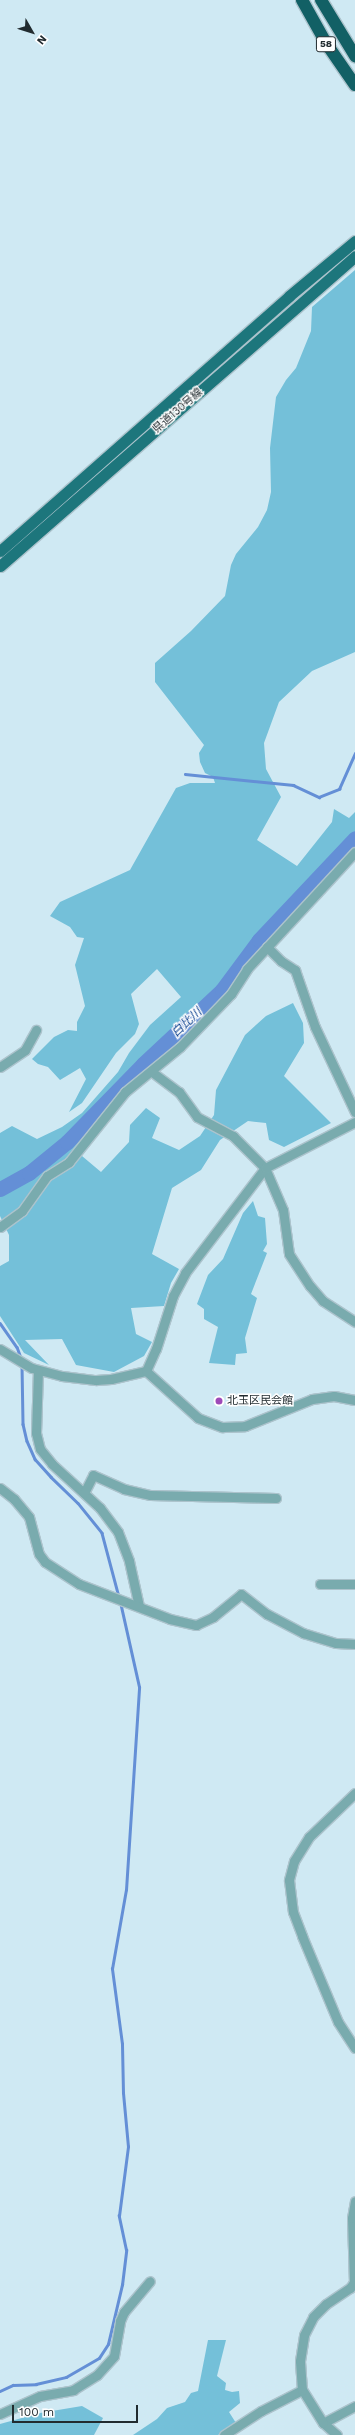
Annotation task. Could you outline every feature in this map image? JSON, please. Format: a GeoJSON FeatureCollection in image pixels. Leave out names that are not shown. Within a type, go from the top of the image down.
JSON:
{"type":"FeatureCollection","features":[{"type":"Feature","properties":{"kind":"highway","name":"58"},"geometry":{"type":"LineString","coordinates":[[302,0],[326,43],[355,85]]}},
{"type":"Feature","properties":{"kind":"highway","name":"58"},"geometry":{"type":"LineString","coordinates":[[320,0],[355,56]]}},
{"type":"Feature","properties":{"kind":"main road"},"geometry":{"type":"LineString","coordinates":[[336,257],[355,236]]}},
{"type":"Feature","properties":{"kind":"main road","name":"県道130号線"},"geometry":{"type":"LineString","coordinates":[[0,551],[283,301],[355,241]]}},
{"type":"Feature","properties":{"kind":"main road","name":"県道130号線"},"geometry":{"type":"LineString","coordinates":[[0,566],[355,256]]}},
{"type":"Feature","properties":{"kind":"main road"},"geometry":{"type":"LineString","coordinates":[[339,270],[355,260]]}},
{"type":"Feature","properties":{"kind":"street"},"geometry":{"type":"LineString","coordinates":[[0,1227],[22,1211],[47,1176],[69,1162],[124,1092],[152,1072],[180,1047],[230,994],[247,969],[355,852]]}},
{"type":"Feature","properties":{"kind":"street"},"geometry":{"type":"LineString","coordinates":[[267,947],[281,962],[295,970],[315,1027],[355,1112]]}},
{"type":"Feature","properties":{"kind":"street"},"geometry":{"type":"LineString","coordinates":[[0,1067],[25,1050],[36,1030]]}},
{"type":"Feature","properties":{"kind":"street"},"geometry":{"type":"LineString","coordinates":[[152,1072],[179,1092],[197,1117],[233,1136],[266,1168],[283,1210],[289,1254],[310,1286],[323,1301],[355,1322]]}},
{"type":"Feature","properties":{"kind":"street"},"geometry":{"type":"LineString","coordinates":[[146,1370],[156,1349],[173,1296],[185,1273],[266,1168],[355,1122]]}},
{"type":"Feature","properties":{"kind":"street"},"geometry":{"type":"LineString","coordinates":[[0,1349],[15,1360],[35,1369],[96,1380],[111,1379],[146,1370]]}},
{"type":"Feature","properties":{"kind":"street"},"geometry":{"type":"LineString","coordinates":[[35,1369],[36,1433],[40,1449],[52,1464],[100,1508],[118,1532],[129,1561],[139,1606]]}},
{"type":"Feature","properties":{"kind":"street"},"geometry":{"type":"LineString","coordinates":[[146,1370],[198,1418],[222,1427],[244,1426],[312,1399],[334,1396],[355,1400]]}},
{"type":"Feature","properties":{"kind":"street"},"geometry":{"type":"LineString","coordinates":[[84,1493],[93,1475],[124,1489],[150,1495],[276,1498]]}},
{"type":"Feature","properties":{"kind":"street"},"geometry":{"type":"LineString","coordinates":[[0,1488],[14,1499],[29,1517],[39,1554],[45,1562],[79,1584],[177,1621],[196,1625],[213,1617],[241,1594],[267,1614],[303,1633],[336,1643],[355,1644]]}},
{"type":"Feature","properties":{"kind":"street"},"geometry":{"type":"LineString","coordinates":[[320,1584],[355,1584]]}},
{"type":"Feature","properties":{"kind":"street"},"geometry":{"type":"LineString","coordinates":[[355,1793],[309,1837],[294,1861],[289,1880],[293,1912],[302,1936],[338,2022],[355,2048]]}},
{"type":"Feature","properties":{"kind":"street"},"geometry":{"type":"LineString","coordinates":[[337,2435],[323,2423],[302,2390],[300,2377],[302,2348],[309,2325],[319,2310],[350,2288],[354,2282],[352,2226],[355,2201]]}},
{"type":"Feature","properties":{"kind":"street"},"geometry":{"type":"LineString","coordinates":[[0,2414],[40,2396],[73,2390],[97,2375],[114,2356],[120,2321],[124,2312],[150,2281]]}},
{"type":"Feature","properties":{"kind":"street"},"geometry":{"type":"LineString","coordinates":[[224,2435],[261,2411],[302,2390]]}},
{"type":"Feature","properties":{"kind":"street"},"geometry":{"type":"LineString","coordinates":[[323,2423],[355,2406]]}},
{"type":"Feature","properties":{"kind":"shaded area"},"geometry":{"type":"Polygon","coordinates":[[[355,270],[355,652],[312,671],[279,702],[264,743],[266,769],[281,797],[257,840],[297,866],[332,822],[334,809],[349,818],[355,812],[355,845],[272,932],[219,999],[108,1102],[84,1132],[82,1156],[101,1172],[129,1142],[130,1125],[146,1108],[160,1118],[152,1138],[179,1150],[200,1136],[214,1115],[216,1090],[245,1035],[266,1016],[293,1003],[303,1023],[304,1043],[284,1076],[331,1123],[284,1147],[269,1140],[266,1123],[248,1121],[220,1140],[201,1170],[172,1188],[152,1254],[179,1269],[171,1283],[164,1306],[131,1308],[136,1334],[152,1342],[144,1356],[114,1372],[76,1365],[62,1339],[25,1340],[49,1365],[24,1353],[0,1316],[0,1266],[9,1261],[9,1235],[0,1216],[0,1133],[12,1126],[37,1139],[62,1127],[82,1113],[118,1072],[129,1053],[150,1025],[181,997],[157,969],[131,994],[139,1024],[135,1034],[116,1053],[82,1103],[69,1112],[86,1079],[80,1068],[60,1080],[48,1067],[38,1064],[32,1059],[54,1037],[68,1030],[77,1031],[77,1022],[85,1006],[75,965],[84,938],[77,937],[70,927],[50,916],[60,902],[130,870],[176,788],[190,783],[215,783],[213,777],[205,773],[200,762],[199,753],[204,745],[155,682],[155,663],[191,631],[225,596],[231,565],[236,554],[258,527],[267,510],[271,492],[270,448],[276,397],[286,380],[296,368],[311,331],[312,307],[355,270]]]}},
{"type":"Feature","properties":{"kind":"shaded area"},"geometry":{"type":"Polygon","coordinates":[[[253,1201],[258,1216],[265,1218],[267,1244],[263,1251],[267,1253],[251,1294],[257,1298],[245,1338],[247,1353],[236,1354],[235,1365],[209,1363],[218,1327],[204,1319],[204,1309],[197,1304],[208,1275],[223,1259],[243,1213],[253,1201]]]}},
{"type":"Feature","properties":{"kind":"shaded area"},"geometry":{"type":"Polygon","coordinates":[[[208,2340],[226,2340],[217,2376],[226,2383],[225,2390],[232,2392],[239,2391],[240,2403],[229,2412],[236,2423],[218,2435],[133,2435],[157,2419],[167,2408],[185,2402],[191,2393],[198,2391],[208,2340]]]}},
{"type":"Feature","properties":{"kind":"shaded area"},"geometry":{"type":"Polygon","coordinates":[[[82,2406],[103,2418],[94,2435],[0,2435],[0,2424],[40,2413],[82,2406]]]}},
{"type":"Feature","properties":{"kind":"waterway"},"geometry":{"type":"LineString","coordinates":[[185,774],[293,785],[319,797],[339,789],[355,753]]}},
{"type":"Feature","properties":{"kind":"waterway","name":"白比川"},"geometry":{"type":"LineString","coordinates":[[0,1189],[29,1173],[67,1142],[143,1064],[222,990],[259,940],[355,838]]}},
{"type":"Feature","properties":{"kind":"waterway"},"geometry":{"type":"LineString","coordinates":[[0,1323],[17,1347],[21,1358]]}},
{"type":"Feature","properties":{"kind":"waterway"},"geometry":{"type":"LineString","coordinates":[[22,1365],[23,1424],[27,1441],[35,1459],[78,1503],[102,1533],[119,1597]]}},
{"type":"Feature","properties":{"kind":"waterway"},"geometry":{"type":"LineString","coordinates":[[0,2391],[13,2385],[36,2384],[66,2377],[99,2358],[108,2344],[122,2285],[126,2250],[119,2216],[128,2147],[123,2093],[122,2044],[112,1969],[126,1890],[139,1687],[120,1602]]}},
{"type":"Feature","properties":{"kind":"place","name":"北玉区民会館"},"geometry":{"type":"Point","coordinates":[219,1401]}}]}
